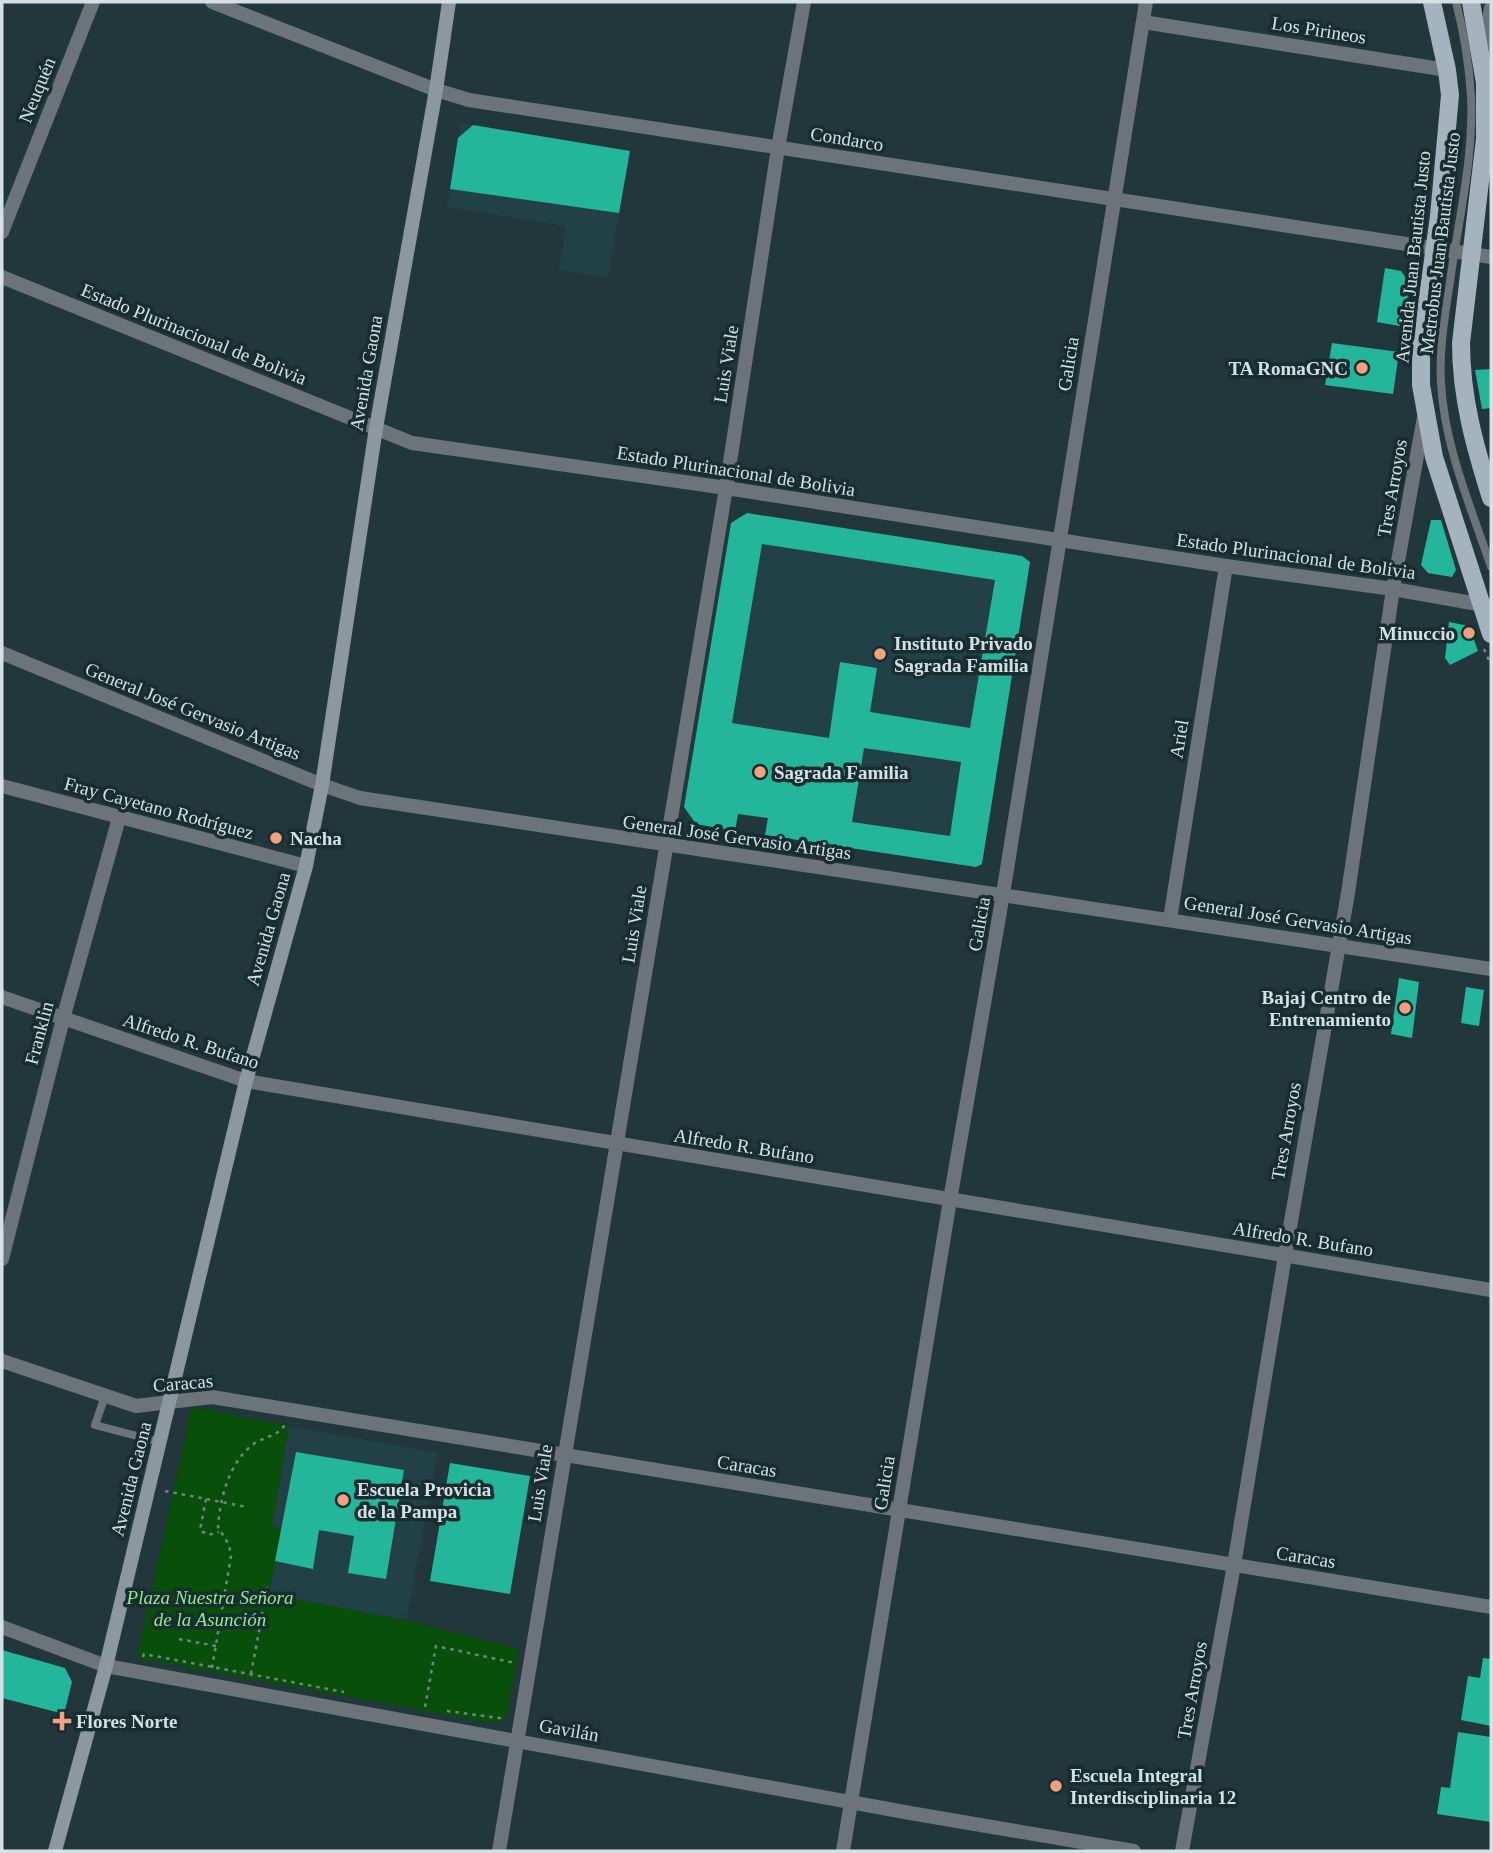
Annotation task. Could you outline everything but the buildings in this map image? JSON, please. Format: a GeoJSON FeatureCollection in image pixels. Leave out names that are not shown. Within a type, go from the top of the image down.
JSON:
{"type":"FeatureCollection","features":[{"type":"Feature","properties":{"kind":"main road","name":"Avenida Gaona"},"geometry":{"type":"LineString","coordinates":[[55,1851],[106,1666],[246,1081],[306,866],[322,786],[376,428],[449,2]]}},
{"type":"Feature","properties":{"kind":"main road","name":"Avenida Juan Bautista Justo"},"geometry":{"type":"LineString","coordinates":[[1432,2],[1450,95],[1435,248],[1420,349],[1421,385],[1424,416],[1434,457],[1486,605],[1491,634]]}},
{"type":"Feature","properties":{"kind":"main road"},"geometry":{"type":"LineString","coordinates":[[1471,2],[1482,60],[1485,139],[1463,253],[1461,365],[1466,408],[1491,498]]}},
{"type":"Feature","properties":{"kind":"street","name":"Neuquén"},"geometry":{"type":"LineString","coordinates":[[2,232],[93,2]]}},
{"type":"Feature","properties":{"kind":"street","name":"Condarco"},"geometry":{"type":"LineString","coordinates":[[212,2],[436,90],[469,100],[1491,257]]}},
{"type":"Feature","properties":{"kind":"street","name":"Luis Viale"},"geometry":{"type":"LineString","coordinates":[[499,1851],[726,488],[778,148],[804,2]]}},
{"type":"Feature","properties":{"kind":"street","name":"Galicia"},"geometry":{"type":"LineString","coordinates":[[843,1851],[1003,894],[1146,2]]}},
{"type":"Feature","properties":{"kind":"street"},"geometry":{"type":"LineString","coordinates":[[1482,60],[1491,8]]}},
{"type":"Feature","properties":{"kind":"street","name":"Los Pirineos"},"geometry":{"type":"LineString","coordinates":[[1143,22],[1447,70]]}},
{"type":"Feature","properties":{"kind":"street","name":"Estado Plurinacional de Bolivia"},"geometry":{"type":"LineString","coordinates":[[2,277],[412,443],[726,488],[1486,605]]}},
{"type":"Feature","properties":{"kind":"street","name":"Tres Arroyos"},"geometry":{"type":"LineString","coordinates":[[1182,1851],[1234,1565],[1284,1256],[1348,892],[1393,589],[1424,416]]}},
{"type":"Feature","properties":{"kind":"street","name":"Ariel"},"geometry":{"type":"LineString","coordinates":[[1170,919],[1226,566]]}},
{"type":"Feature","properties":{"kind":"street","name":"General José Gervasio Artigas"},"geometry":{"type":"LineString","coordinates":[[2,653],[322,786],[360,798],[1491,969]]}},
{"type":"Feature","properties":{"kind":"street","name":"Fray Cayetano Rodríguez"},"geometry":{"type":"LineString","coordinates":[[2,786],[306,866]]}},
{"type":"Feature","properties":{"kind":"street","name":"Franklin"},"geometry":{"type":"LineString","coordinates":[[2,1259],[62,1019],[119,818]]}},
{"type":"Feature","properties":{"kind":"street","name":"Alfredo R. Bufano"},"geometry":{"type":"LineString","coordinates":[[2,997],[246,1081],[1491,1290]]}},
{"type":"Feature","properties":{"kind":"street","name":"Caracas"},"geometry":{"type":"LineString","coordinates":[[2,1361],[135,1406],[212,1397],[1491,1608]]}},
{"type":"Feature","properties":{"kind":"street","name":"Gavilán"},"geometry":{"type":"LineString","coordinates":[[2,1627],[106,1666],[1134,1851]]}},
{"type":"Feature","properties":{"kind":"lane","name":"Metrobus Juan Bautista Justo"},"geometry":{"type":"LineString","coordinates":[[1456,2],[1464,39],[1471,98],[1463,253],[1442,334],[1441,380],[1452,453],[1491,567]]}},
{"type":"Feature","properties":{"kind":"lane"},"geometry":{"type":"LineString","coordinates":[[104,1396],[95,1425],[160,1442]]}},
{"type":"Feature","properties":{"kind":"path"},"geometry":{"type":"LineString","coordinates":[[212,1668],[231,1556],[229,1545],[219,1532],[223,1490],[238,1462],[251,1446],[279,1433],[290,1410]]}},
{"type":"Feature","properties":{"kind":"path"},"geometry":{"type":"LineString","coordinates":[[148,1487],[247,1507]]}},
{"type":"Feature","properties":{"kind":"path"},"geometry":{"type":"LineString","coordinates":[[206,1499],[200,1530],[208,1535],[219,1532]]}},
{"type":"Feature","properties":{"kind":"path"},"geometry":{"type":"LineString","coordinates":[[251,1674],[268,1583]]}},
{"type":"Feature","properties":{"kind":"path"},"geometry":{"type":"LineString","coordinates":[[208,1600],[223,1603]]}},
{"type":"Feature","properties":{"kind":"path"},"geometry":{"type":"LineString","coordinates":[[179,1639],[216,1646]]}},
{"type":"Feature","properties":{"kind":"path"},"geometry":{"type":"LineString","coordinates":[[421,1722],[436,1646],[529,1665]]}},
{"type":"Feature","properties":{"kind":"path"},"geometry":{"type":"LineString","coordinates":[[142,1659],[144,1654],[345,1692]]}},
{"type":"Feature","properties":{"kind":"path"},"geometry":{"type":"LineString","coordinates":[[438,1710],[520,1721]]}},
{"type":"Feature","properties":{"kind":"shaded area"},"geometry":{"type":"Polygon","coordinates":[[[461,123],[630,151],[608,278],[559,270],[566,226],[447,207],[461,123]]]}},
{"type":"Feature","properties":{"kind":"shaded area","name":"Instituto Privado Sagrada Familia"},"geometry":{"type":"Polygon","coordinates":[[[762,544],[1027,584],[982,864],[976,867],[765,835],[782,731],[732,723],[762,544]]]}},
{"type":"Feature","properties":{"kind":"shaded area"},"geometry":{"type":"Polygon","coordinates":[[[289,1426],[438,1453],[406,1620],[269,1594],[281,1529],[272,1526],[289,1426]]]}},
{"type":"Feature","properties":{"kind":"green space","name":"Plaza Nuestra Señora de la Asunción"},"geometry":{"type":"Polygon","coordinates":[[[192,1407],[289,1426],[272,1526],[281,1528],[269,1594],[406,1620],[519,1649],[507,1715],[501,1721],[489,1723],[137,1658],[192,1407]]]}},
{"type":"Feature","properties":{"kind":"place","name":"TA RomaGNC"},"geometry":{"type":"Point","coordinates":[1362,368]}},
{"type":"Feature","properties":{"kind":"place","name":"Minuccio"},"geometry":{"type":"Point","coordinates":[1469,633]}},
{"type":"Feature","properties":{"kind":"place","name":"Instituto Privado Sagrada Familia"},"geometry":{"type":"Point","coordinates":[880,654]}},
{"type":"Feature","properties":{"kind":"place","name":"Sagrada Familia"},"geometry":{"type":"Point","coordinates":[760,772]}},
{"type":"Feature","properties":{"kind":"place","name":"Nacha"},"geometry":{"type":"Point","coordinates":[276,838]}},
{"type":"Feature","properties":{"kind":"place","name":"Bajaj Centro de Entrenamiento"},"geometry":{"type":"Point","coordinates":[1405,1008]}},
{"type":"Feature","properties":{"kind":"place","name":"Escuela Provicia de la Pampa"},"geometry":{"type":"Point","coordinates":[343,1500]}},
{"type":"Feature","properties":{"kind":"place","name":"Flores Norte"},"geometry":{"type":"Point","coordinates":[62,1721]}},
{"type":"Feature","properties":{"kind":"place","name":"Escuela Integral Interdisciplinaria 12"},"geometry":{"type":"Point","coordinates":[1056,1786]}}]}
